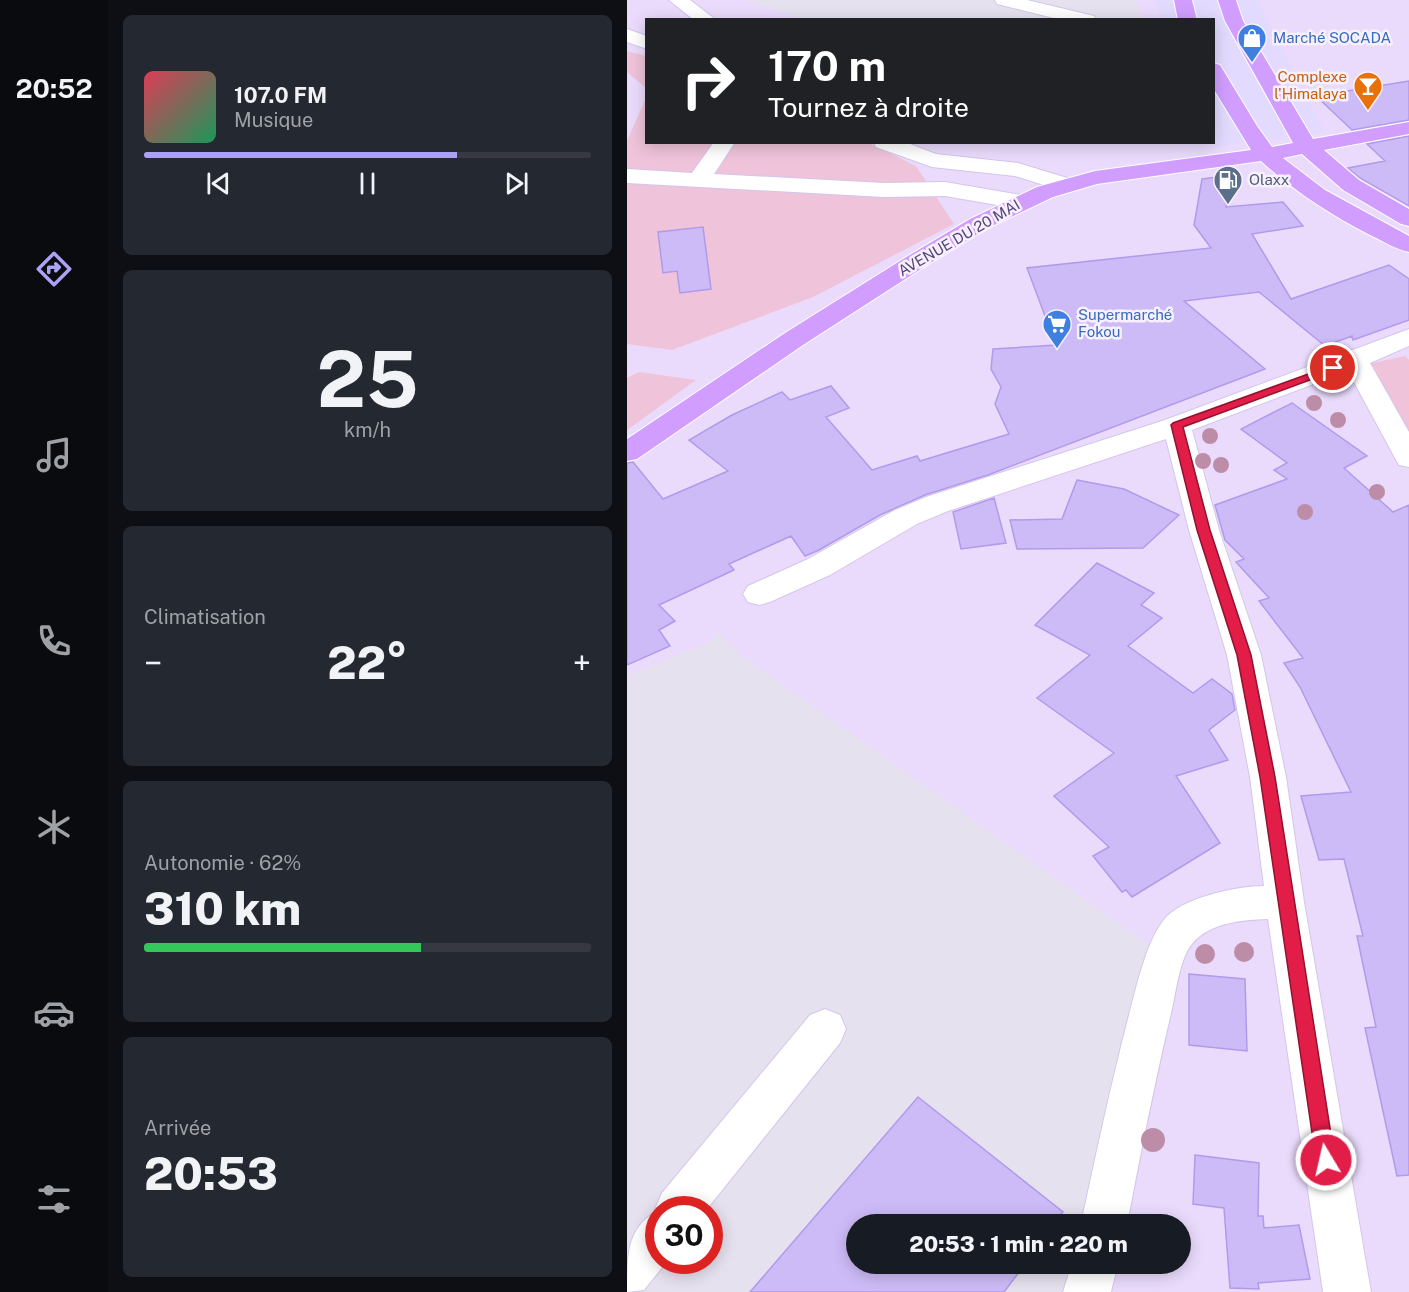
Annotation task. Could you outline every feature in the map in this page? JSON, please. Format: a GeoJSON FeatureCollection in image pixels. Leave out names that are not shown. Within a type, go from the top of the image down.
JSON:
{"type":"FeatureCollection","features":[{"type":"Feature","properties":{"kind":"main road"},"geometry":{"type":"LineString","coordinates":[[1183,0],[1188,18]]}},
{"type":"Feature","properties":{"kind":"main road"},"geometry":{"type":"LineString","coordinates":[[1227,0],[1234,21],[1306,146],[1351,185],[1409,219]]}},
{"type":"Feature","properties":{"kind":"main road"},"geometry":{"type":"LineString","coordinates":[[1215,72],[1267,154],[1296,179],[1356,219],[1409,245]]}},
{"type":"Feature","properties":{"kind":"main road","name":"AVENUE DU 20 MAI"},"geometry":{"type":"LineString","coordinates":[[627,452],[794,339],[902,270],[978,224],[1021,202],[1066,185],[1134,172],[1267,154],[1409,128]]}},
{"type":"Feature","properties":{"kind":"street"},"geometry":{"type":"LineString","coordinates":[[678,0],[704,18]]}},
{"type":"Feature","properties":{"kind":"street"},"geometry":{"type":"LineString","coordinates":[[1004,0],[1079,18]]}},
{"type":"Feature","properties":{"kind":"street"},"geometry":{"type":"LineString","coordinates":[[627,35],[645,42]]}},
{"type":"Feature","properties":{"kind":"street"},"geometry":{"type":"LineString","coordinates":[[699,179],[724,144]]}},
{"type":"Feature","properties":{"kind":"street"},"geometry":{"type":"LineString","coordinates":[[889,144],[932,160],[1018,170],[1066,185]]}},
{"type":"Feature","properties":{"kind":"street"},"geometry":{"type":"LineString","coordinates":[[627,176],[883,190],[945,189],[1021,202]]}},
{"type":"Feature","properties":{"kind":"street"},"geometry":{"type":"LineString","coordinates":[[759,594],[819,567],[906,517],[937,504],[1177,425],[1409,338]]}},
{"type":"Feature","properties":{"kind":"street"},"geometry":{"type":"LineString","coordinates":[[1355,360],[1409,458]]}},
{"type":"Feature","properties":{"kind":"street"},"geometry":{"type":"LineString","coordinates":[[1177,425],[1204,530],[1244,655],[1267,777],[1347,1292]]}},
{"type":"Feature","properties":{"kind":"street"},"geometry":{"type":"LineString","coordinates":[[1106,1214],[1138,1061],[1161,969],[1177,932],[1203,914],[1243,903],[1285,902]]}},
{"type":"Feature","properties":{"kind":"street"},"geometry":{"type":"LineString","coordinates":[[689,1196],[825,1029]]}},
{"type":"Feature","properties":{"kind":"street"},"geometry":{"type":"LineString","coordinates":[[627,1273],[645,1251]]}},
{"type":"Feature","properties":{"kind":"street"},"geometry":{"type":"LineString","coordinates":[[1087,1292],[1092,1274]]}},
{"type":"Feature","properties":{"kind":"shaded area"},"geometry":{"type":"Polygon","coordinates":[[[627,0],[1409,0],[1409,1292],[627,1292],[627,0]]]}},
{"type":"Feature","properties":{"kind":"shaded area"},"geometry":{"type":"Polygon","coordinates":[[[745,0],[1135,0],[1143,18],[799,18],[745,0]]]}},
{"type":"Feature","properties":{"kind":"shaded area","name":"Marché SOCADA"},"geometry":{"type":"Polygon","coordinates":[[[1154,0],[1259,0],[1325,132],[1215,147],[1215,18],[1161,18],[1154,0]]]}},
{"type":"Feature","properties":{"kind":"shaded area"},"geometry":{"type":"Polygon","coordinates":[[[627,51],[645,56],[645,87],[627,72],[627,51]]]}},
{"type":"Feature","properties":{"kind":"shaded area"},"geometry":{"type":"Polygon","coordinates":[[[645,100],[645,144],[871,144],[916,166],[954,224],[813,297],[672,350],[627,344],[627,141],[645,100]]]}},
{"type":"Feature","properties":{"kind":"shaded area"},"geometry":{"type":"Polygon","coordinates":[[[1405,356],[1409,360],[1409,460],[1376,409],[1359,395],[1357,376],[1364,365],[1405,356]]]}},
{"type":"Feature","properties":{"kind":"shaded area"},"geometry":{"type":"Polygon","coordinates":[[[639,372],[696,380],[627,430],[627,378],[639,372]]]}},
{"type":"Feature","properties":{"kind":"shaded area"},"geometry":{"type":"Polygon","coordinates":[[[720,634],[740,655],[1153,948],[1087,1214],[846,1214],[846,1274],[1072,1274],[1068,1292],[627,1292],[627,675],[703,646],[720,634]]]}},
{"type":"Feature","properties":{"kind":"building"},"geometry":{"type":"Polygon","coordinates":[[[1409,81],[1409,120],[1352,130],[1316,96],[1409,81]]]}},
{"type":"Feature","properties":{"kind":"building"},"geometry":{"type":"Polygon","coordinates":[[[1409,136],[1409,206],[1360,178],[1348,168],[1385,161],[1367,144],[1409,136]]]}},
{"type":"Feature","properties":{"kind":"building"},"geometry":{"type":"Polygon","coordinates":[[[1218,177],[1232,181],[1226,207],[1283,202],[1303,226],[1252,234],[1291,299],[1389,265],[1409,279],[1409,320],[1353,340],[1352,336],[1325,346],[1259,292],[1184,301],[1265,369],[988,475],[925,495],[880,515],[805,556],[791,536],[729,564],[734,570],[659,605],[675,621],[659,630],[670,646],[627,665],[627,463],[633,462],[663,499],[728,471],[689,440],[732,415],[782,392],[790,400],[831,386],[849,408],[826,417],[872,470],[917,456],[920,461],[1009,434],[995,404],[1001,387],[991,369],[993,349],[1056,345],[1027,268],[1211,248],[1194,225],[1202,179],[1218,177]]]}},
{"type":"Feature","properties":{"kind":"building"},"geometry":{"type":"Polygon","coordinates":[[[703,227],[711,289],[680,293],[677,271],[663,273],[658,232],[703,227]]]}},
{"type":"Feature","properties":{"kind":"building"},"geometry":{"type":"Polygon","coordinates":[[[1292,403],[1367,456],[1344,468],[1393,512],[1409,505],[1409,1175],[1397,1176],[1365,1028],[1376,1027],[1357,936],[1363,936],[1344,859],[1319,860],[1301,796],[1351,792],[1300,687],[1284,663],[1303,658],[1259,601],[1269,598],[1236,562],[1244,559],[1225,540],[1215,505],[1287,479],[1274,470],[1287,463],[1241,429],[1292,403]]]}},
{"type":"Feature","properties":{"kind":"building"},"geometry":{"type":"Polygon","coordinates":[[[1077,480],[1124,489],[1179,515],[1143,548],[1017,549],[1010,520],[1062,519],[1077,480]]]}},
{"type":"Feature","properties":{"kind":"building"},"geometry":{"type":"Polygon","coordinates":[[[994,498],[1006,543],[961,549],[953,512],[994,498]]]}},
{"type":"Feature","properties":{"kind":"building"},"geometry":{"type":"Polygon","coordinates":[[[1097,563],[1154,593],[1141,605],[1162,618],[1128,646],[1193,693],[1212,679],[1232,694],[1235,710],[1209,730],[1228,760],[1176,776],[1220,843],[1132,897],[1126,890],[1122,892],[1093,856],[1109,847],[1054,796],[1114,753],[1037,698],[1090,655],[1035,625],[1097,563]]]}},
{"type":"Feature","properties":{"kind":"building"},"geometry":{"type":"Polygon","coordinates":[[[1189,974],[1245,979],[1247,1051],[1189,1045],[1189,974]]]}},
{"type":"Feature","properties":{"kind":"building"},"geometry":{"type":"Polygon","coordinates":[[[918,1097],[1063,1212],[1062,1214],[846,1214],[846,1274],[1018,1274],[1004,1292],[750,1292],[918,1097]]]}},
{"type":"Feature","properties":{"kind":"building"},"geometry":{"type":"Polygon","coordinates":[[[1195,1155],[1259,1163],[1258,1216],[1263,1216],[1264,1228],[1299,1225],[1310,1279],[1258,1283],[1259,1289],[1230,1288],[1224,1208],[1193,1204],[1195,1155]]]}},
{"type":"Feature","properties":{"kind":"place","name":"Marché SOCADA"},"geometry":{"type":"Point","coordinates":[1252,64]}},
{"type":"Feature","properties":{"kind":"place","name":"Complexe l'Himalaya"},"geometry":{"type":"Point","coordinates":[1368,112]}},
{"type":"Feature","properties":{"kind":"place","name":"Olaxx"},"geometry":{"type":"Point","coordinates":[1228,206]}},
{"type":"Feature","properties":{"kind":"place","name":"Supermarché Fokou"},"geometry":{"type":"Point","coordinates":[1057,350]}},
{"type":"Feature","properties":{"kind":"route"},"geometry":{"type":"LineString","coordinates":[[1326,1160],[1267,777],[1244,655],[1204,530],[1177,425],[1333,368]]}}]}
